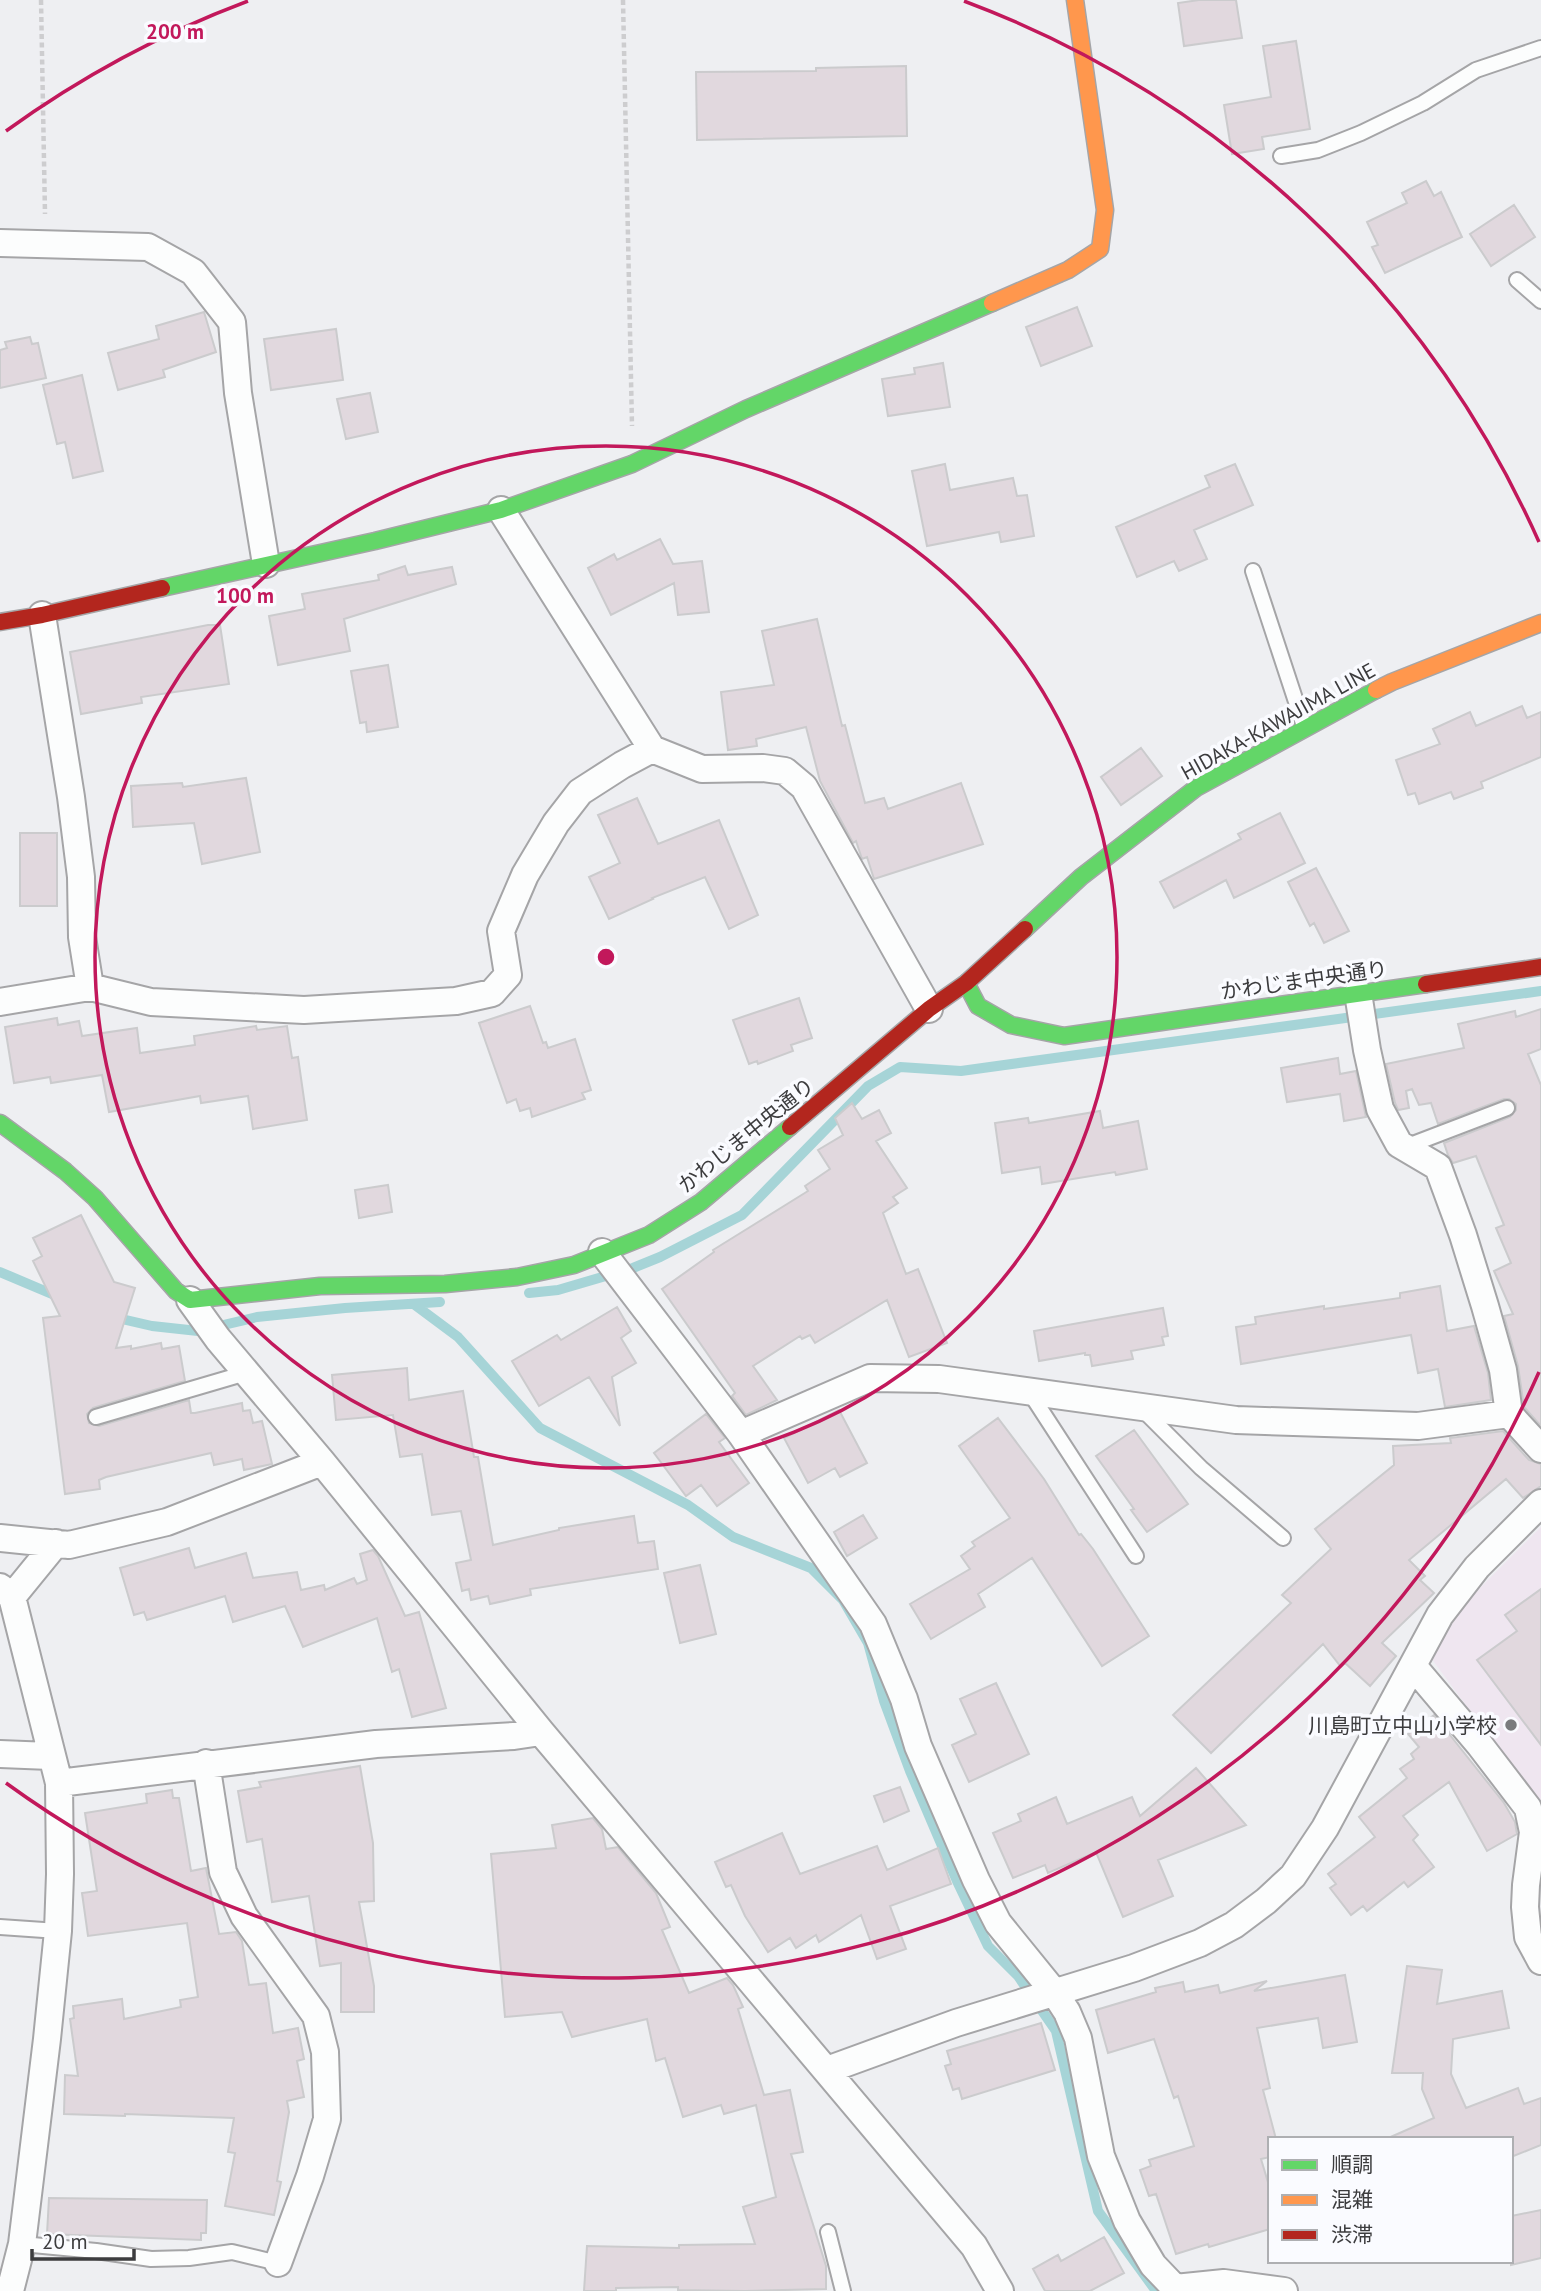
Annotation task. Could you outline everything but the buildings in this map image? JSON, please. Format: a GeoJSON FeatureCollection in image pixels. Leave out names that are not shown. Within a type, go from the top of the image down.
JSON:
{"type":"FeatureCollection","features":[{"type":"Feature","properties":{"kind":"street"},"geometry":{"type":"LineString","coordinates":[[0,621],[42,615],[375,541],[501,510],[632,464],[746,409],[1068,270],[1100,249],[1105,210],[1075,0]]}},
{"type":"Feature","properties":{"kind":"street"},"geometry":{"type":"LineString","coordinates":[[0,243],[148,247],[193,272],[232,323],[238,393],[265,564]]}},
{"type":"Feature","properties":{"kind":"street"},"geometry":{"type":"LineString","coordinates":[[501,510],[652,749],[702,769],[763,768],[785,771],[804,787],[929,1009]]}},
{"type":"Feature","properties":{"kind":"street"},"geometry":{"type":"LineString","coordinates":[[42,615],[79,864],[82,937],[90,987]]}},
{"type":"Feature","properties":{"kind":"street","name":"HIDAKA-KAWAJIMA LINE"},"geometry":{"type":"LineString","coordinates":[[966,983],[1081,877],[1196,788],[1392,682],[1541,623]]}},
{"type":"Feature","properties":{"kind":"street"},"geometry":{"type":"LineString","coordinates":[[0,1002],[90,987],[151,1002],[303,1010],[456,1001],[492,993],[508,975],[501,931],[525,876],[556,823],[580,792],[652,749]]}},
{"type":"Feature","properties":{"kind":"street","name":"かわじま中央通り"},"geometry":{"type":"LineString","coordinates":[[190,1300],[320,1286],[445,1284],[517,1277],[574,1265],[649,1235],[701,1202],[929,1009],[966,983],[978,1006],[1011,1025],[1064,1036],[1541,967]]}},
{"type":"Feature","properties":{"kind":"street"},"geometry":{"type":"LineString","coordinates":[[1358,993],[1380,1110],[1399,1144],[1438,1167],[1485,1306],[1503,1370],[1509,1414],[1541,1449]]}},
{"type":"Feature","properties":{"kind":"street"},"geometry":{"type":"LineString","coordinates":[[0,1123],[65,1171],[95,1198],[176,1291],[190,1300],[218,1339],[322,1462],[541,1732],[974,2246],[1000,2291]]}},
{"type":"Feature","properties":{"kind":"street"},"geometry":{"type":"LineString","coordinates":[[602,1252],[741,1434],[873,1623],[904,1699],[918,1746],[976,1880],[998,1923],[1067,2011],[1078,2038],[1101,2156],[1122,2208],[1153,2265],[1173,2289],[1224,2283],[1284,2291]]}},
{"type":"Feature","properties":{"kind":"street"},"geometry":{"type":"LineString","coordinates":[[741,1434],[870,1378],[939,1379],[1236,1420],[1418,1426],[1509,1414]]}},
{"type":"Feature","properties":{"kind":"street"},"geometry":{"type":"LineString","coordinates":[[0,1538],[69,1545],[167,1522],[322,1462]]}},
{"type":"Feature","properties":{"kind":"street"},"geometry":{"type":"LineString","coordinates":[[827,2070],[956,2023],[1133,1968],[1199,1943],[1234,1925],[1293,1876],[1325,1828],[1440,1615],[1470,1577],[1541,1503]]}},
{"type":"Feature","properties":{"kind":"street"},"geometry":{"type":"LineString","coordinates":[[10,2291],[22,2244],[58,1931],[59,1783],[6,1592],[57,1543]]}},
{"type":"Feature","properties":{"kind":"street"},"geometry":{"type":"LineString","coordinates":[[1413,1666],[1479,1744],[1528,1808],[1534,1832],[1525,1885],[1525,1907],[1528,1937],[1541,1961]]}},
{"type":"Feature","properties":{"kind":"street"},"geometry":{"type":"LineString","coordinates":[[59,1783],[376,1744],[541,1732]]}},
{"type":"Feature","properties":{"kind":"street"},"geometry":{"type":"LineString","coordinates":[[0,1754],[50,1755]]}},
{"type":"Feature","properties":{"kind":"street"},"geometry":{"type":"LineString","coordinates":[[206,1763],[223,1872],[244,1916],[316,2016],[325,2052],[327,2119],[310,2176],[278,2263]]}},
{"type":"Feature","properties":{"kind":"lane"},"geometry":{"type":"LineString","coordinates":[[1281,156],[1318,150],[1361,133],[1423,103],[1476,70],[1541,48]]}},
{"type":"Feature","properties":{"kind":"lane"},"geometry":{"type":"LineString","coordinates":[[1517,280],[1541,301]]}},
{"type":"Feature","properties":{"kind":"lane"},"geometry":{"type":"LineString","coordinates":[[1253,571],[1305,728]]}},
{"type":"Feature","properties":{"kind":"lane"},"geometry":{"type":"LineString","coordinates":[[1405,1147],[1507,1108]]}},
{"type":"Feature","properties":{"kind":"lane"},"geometry":{"type":"LineString","coordinates":[[96,1417],[246,1373]]}},
{"type":"Feature","properties":{"kind":"lane"},"geometry":{"type":"LineString","coordinates":[[1030,1393],[1136,1556]]}},
{"type":"Feature","properties":{"kind":"lane"},"geometry":{"type":"LineString","coordinates":[[1140,1407],[1201,1468],[1283,1538]]}},
{"type":"Feature","properties":{"kind":"lane"},"geometry":{"type":"LineString","coordinates":[[0,1927],[58,1931]]}},
{"type":"Feature","properties":{"kind":"lane"},"geometry":{"type":"LineString","coordinates":[[828,2232],[844,2291]]}},
{"type":"Feature","properties":{"kind":"lane"},"geometry":{"type":"LineString","coordinates":[[22,2244],[151,2259],[189,2258],[232,2252],[278,2263]]}},
{"type":"Feature","properties":{"kind":"path"},"geometry":{"type":"LineString","coordinates":[[41,0],[46,243]]}},
{"type":"Feature","properties":{"kind":"path"},"geometry":{"type":"LineString","coordinates":[[623,0],[632,464]]}},
{"type":"Feature","properties":{"kind":"shaded area","name":"川島町立中山小学校"},"geometry":{"type":"Polygon","coordinates":[[[1541,1527],[1541,1810],[1431,1658],[1465,1603],[1541,1527]]]}},
{"type":"Feature","properties":{"kind":"waterway"},"geometry":{"type":"LineString","coordinates":[[529,1293],[558,1290],[633,1268],[742,1215],[868,1086],[900,1067],[961,1071],[1541,991]]}},
{"type":"Feature","properties":{"kind":"waterway"},"geometry":{"type":"LineString","coordinates":[[0,1272],[59,1297]]}},
{"type":"Feature","properties":{"kind":"waterway"},"geometry":{"type":"LineString","coordinates":[[113,1317],[152,1326],[198,1331],[257,1317],[440,1302]]}},
{"type":"Feature","properties":{"kind":"waterway"},"geometry":{"type":"LineString","coordinates":[[415,1305],[458,1337],[540,1428],[688,1505],[733,1537],[811,1568],[843,1600],[868,1643],[884,1701],[910,1771],[988,1946],[1018,1976],[1056,2031],[1098,2211],[1156,2291]]}},
{"type":"Feature","properties":{"kind":"traffic: fast"},"geometry":{"type":"LineString","coordinates":[[162,588],[501,510],[632,464],[746,409],[992,303]]}},
{"type":"Feature","properties":{"kind":"traffic: fast"},"geometry":{"type":"LineString","coordinates":[[1025,929],[1081,877],[1196,788],[1376,690]]}},
{"type":"Feature","properties":{"kind":"traffic: fast"},"geometry":{"type":"LineString","coordinates":[[966,983],[978,1006],[1011,1025],[1064,1036],[1426,984]]}},
{"type":"Feature","properties":{"kind":"traffic: fast"},"geometry":{"type":"LineString","coordinates":[[0,1123],[65,1171],[95,1198],[176,1291],[190,1300],[320,1286],[445,1284],[517,1277],[574,1265],[649,1235],[701,1202],[790,1127]]}},
{"type":"Feature","properties":{"kind":"traffic: slow"},"geometry":{"type":"LineString","coordinates":[[992,303],[1068,270],[1100,249],[1105,210],[1075,0]]}},
{"type":"Feature","properties":{"kind":"traffic: slow"},"geometry":{"type":"LineString","coordinates":[[1376,690],[1541,623]]}},
{"type":"Feature","properties":{"kind":"traffic: jam"},"geometry":{"type":"LineString","coordinates":[[0,622],[162,588]]}},
{"type":"Feature","properties":{"kind":"traffic: jam"},"geometry":{"type":"LineString","coordinates":[[790,1127],[929,1009],[966,983],[1025,929]]}},
{"type":"Feature","properties":{"kind":"traffic: jam"},"geometry":{"type":"LineString","coordinates":[[1426,984],[1541,967]]}},
{"type":"Feature","properties":{"kind":"place","name":"川島町立中山小学校"},"geometry":{"type":"Point","coordinates":[1511,1725]}}]}
